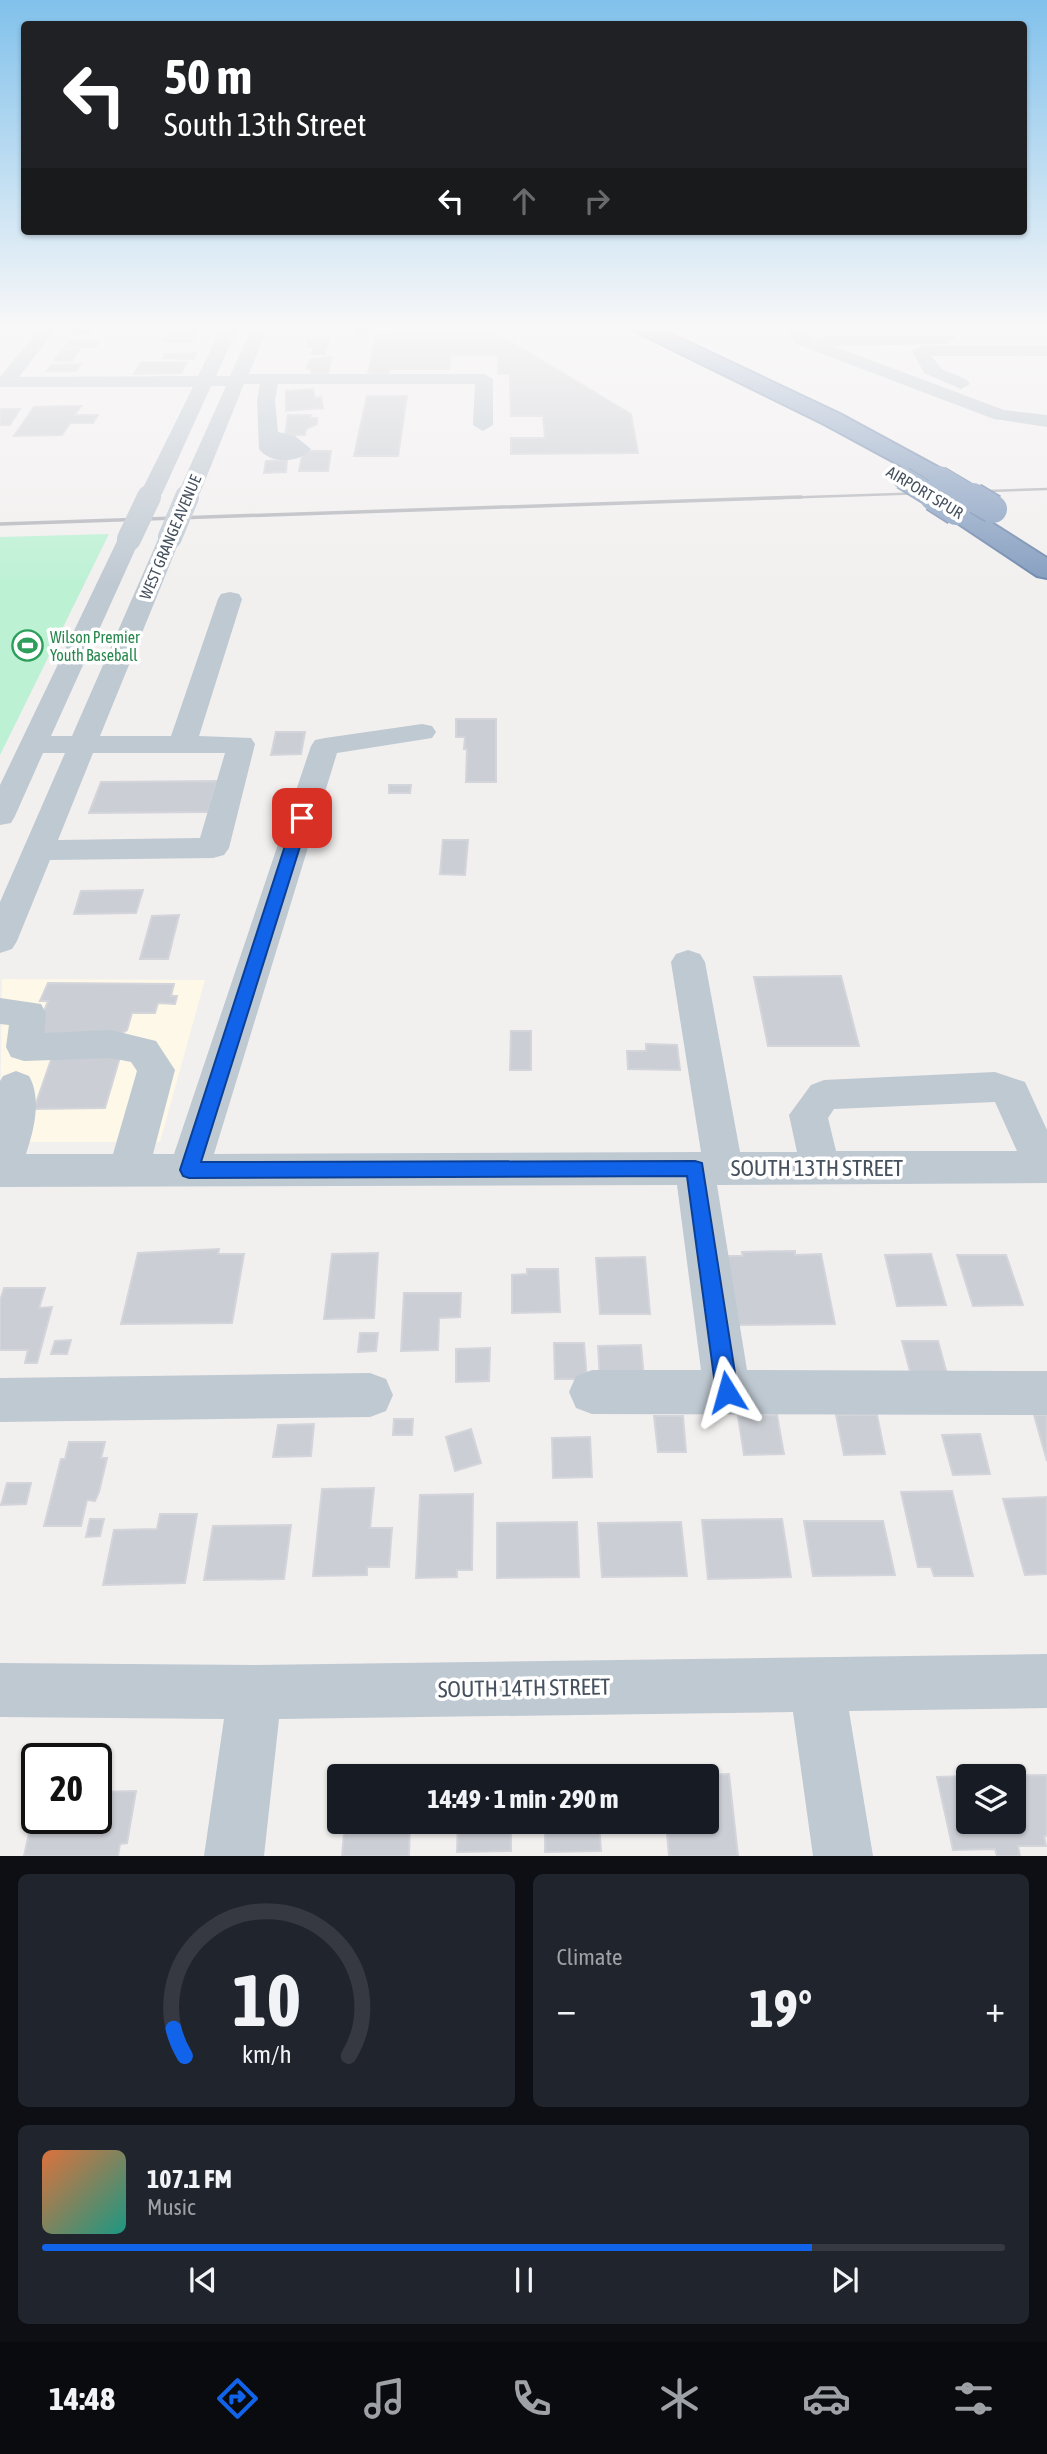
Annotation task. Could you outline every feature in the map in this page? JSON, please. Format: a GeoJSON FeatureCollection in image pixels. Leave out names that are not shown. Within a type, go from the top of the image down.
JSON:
{"type":"FeatureCollection","features":[{"type":"Feature","properties":{"kind":"highway","name":"AIRPORT SPUR"},"geometry":{"type":"LineString","coordinates":[[787,414],[904,478],[1047,569]]}},
{"type":"Feature","properties":{"kind":"highway","name":"AIRPORT SPUR"},"geometry":{"type":"LineString","coordinates":[[820,414],[939,477],[1047,543]]}},
{"type":"Feature","properties":{"kind":"street","name":"WEST GRANGE AVENUE"},"geometry":{"type":"LineString","coordinates":[[0,816],[189,414]]}},
{"type":"Feature","properties":{"kind":"street","name":"WEST GRANGE AVENUE"},"geometry":{"type":"LineString","coordinates":[[0,941],[223,414]]}},
{"type":"Feature","properties":{"kind":"street"},"geometry":{"type":"LineString","coordinates":[[267,414],[268,435]]}},
{"type":"Feature","properties":{"kind":"street"},"geometry":{"type":"LineString","coordinates":[[483,414],[483,425]]}},
{"type":"Feature","properties":{"kind":"street"},"geometry":{"type":"LineString","coordinates":[[998,414],[1047,421]]}},
{"type":"Feature","properties":{"kind":"street"},"geometry":{"type":"LineString","coordinates":[[182,744],[230,599]]}},
{"type":"Feature","properties":{"kind":"street"},"geometry":{"type":"LineString","coordinates":[[189,1170],[325,746],[422,732]]}},
{"type":"Feature","properties":{"kind":"street"},"geometry":{"type":"LineString","coordinates":[[34,745],[241,744],[214,848],[39,850]]}},
{"type":"Feature","properties":{"kind":"street"},"geometry":{"type":"LineString","coordinates":[[688,962],[709,1168],[727,1392]]}},
{"type":"Feature","properties":{"kind":"street"},"geometry":{"type":"LineString","coordinates":[[0,1011],[28,1013],[29,1030],[8,1086],[15,1128],[0,1171]]}},
{"type":"Feature","properties":{"kind":"street"},"geometry":{"type":"LineString","coordinates":[[24,1047],[111,1044],[144,1051],[156,1070],[129,1170]]}},
{"type":"Feature","properties":{"kind":"street"},"geometry":{"type":"LineString","coordinates":[[820,1168],[808,1115],[824,1095],[995,1087],[1012,1092],[1045,1167]]}},
{"type":"Feature","properties":{"kind":"street","name":"SOUTH 13TH STREET"},"geometry":{"type":"LineString","coordinates":[[0,1171],[1045,1167]]}},
{"type":"Feature","properties":{"kind":"street"},"geometry":{"type":"LineString","coordinates":[[592,1392],[1047,1393]]}},
{"type":"Feature","properties":{"kind":"street"},"geometry":{"type":"LineString","coordinates":[[0,1401],[370,1395]]}},
{"type":"Feature","properties":{"kind":"street","name":"SOUTH 14TH STREET"},"geometry":{"type":"LineString","coordinates":[[0,1690],[255,1692],[1047,1681]]}},
{"type":"Feature","properties":{"kind":"street"},"geometry":{"type":"LineString","coordinates":[[817,1685],[843,1856]]}},
{"type":"Feature","properties":{"kind":"street"},"geometry":{"type":"LineString","coordinates":[[234,1856],[255,1692]]}},
{"type":"Feature","properties":{"kind":"shaded area"},"geometry":{"type":"Polygon","coordinates":[[[2,979],[205,980],[160,1142],[0,1142],[2,979]]]}},
{"type":"Feature","properties":{"kind":"green space","name":"Wilson Premier Youth Baseball"},"geometry":{"type":"Polygon","coordinates":[[[109,534],[0,755],[0,537],[109,534]]]}},
{"type":"Feature","properties":{"kind":"building"},"geometry":{"type":"Polygon","coordinates":[[[1,414],[17,414],[10,425],[0,425],[1,414]]]}},
{"type":"Feature","properties":{"kind":"building"},"geometry":{"type":"Polygon","coordinates":[[[29,414],[98,415],[93,423],[70,423],[62,435],[14,436],[29,414]]]}},
{"type":"Feature","properties":{"kind":"building"},"geometry":{"type":"Polygon","coordinates":[[[363,414],[404,414],[398,456],[354,456],[363,414]]]}},
{"type":"Feature","properties":{"kind":"building"},"geometry":{"type":"Polygon","coordinates":[[[511,414],[630,414],[638,453],[511,454],[511,438],[545,438],[543,416],[511,416],[511,414]]]}},
{"type":"Feature","properties":{"kind":"building"},"geometry":{"type":"Polygon","coordinates":[[[288,415],[311,415],[310,418],[317,418],[317,424],[306,429],[305,435],[285,435],[288,415]]]}},
{"type":"Feature","properties":{"kind":"building"},"geometry":{"type":"Polygon","coordinates":[[[303,451],[331,451],[328,471],[299,471],[303,451]]]}},
{"type":"Feature","properties":{"kind":"building"},"geometry":{"type":"Polygon","coordinates":[[[287,460],[286,472],[264,473],[266,461],[287,460]]]}},
{"type":"Feature","properties":{"kind":"building"},"geometry":{"type":"Polygon","coordinates":[[[456,719],[496,719],[496,782],[466,782],[467,749],[464,749],[465,737],[456,737],[456,719]]]}},
{"type":"Feature","properties":{"kind":"building"},"geometry":{"type":"Polygon","coordinates":[[[276,732],[305,732],[301,754],[271,755],[276,732]]]}},
{"type":"Feature","properties":{"kind":"building"},"geometry":{"type":"Polygon","coordinates":[[[217,781],[208,812],[89,813],[101,782],[217,781]]]}},
{"type":"Feature","properties":{"kind":"building"},"geometry":{"type":"Polygon","coordinates":[[[389,785],[411,785],[410,793],[389,793],[389,785]]]}},
{"type":"Feature","properties":{"kind":"building"},"geometry":{"type":"Polygon","coordinates":[[[443,840],[468,840],[465,875],[440,874],[443,840]]]}},
{"type":"Feature","properties":{"kind":"building"},"geometry":{"type":"Polygon","coordinates":[[[143,890],[136,913],[74,914],[81,891],[143,890]]]}},
{"type":"Feature","properties":{"kind":"building"},"geometry":{"type":"Polygon","coordinates":[[[179,915],[168,959],[140,959],[152,916],[179,915]]]}},
{"type":"Feature","properties":{"kind":"building"},"geometry":{"type":"Polygon","coordinates":[[[841,976],[859,1046],[768,1046],[754,977],[841,976]]]}},
{"type":"Feature","properties":{"kind":"building"},"geometry":{"type":"Polygon","coordinates":[[[48,983],[174,984],[171,996],[177,996],[175,1004],[158,1003],[155,1013],[132,1013],[127,1030],[117,1036],[45,1036],[37,1029],[48,1001],[40,1001],[48,983]]]}},
{"type":"Feature","properties":{"kind":"building"},"geometry":{"type":"Polygon","coordinates":[[[511,1031],[531,1031],[531,1070],[510,1070],[511,1031]]]}},
{"type":"Feature","properties":{"kind":"building"},"geometry":{"type":"Polygon","coordinates":[[[646,1044],[677,1045],[680,1070],[628,1069],[627,1051],[646,1051],[646,1044]]]}},
{"type":"Feature","properties":{"kind":"building"},"geometry":{"type":"Polygon","coordinates":[[[52,1057],[120,1057],[105,1108],[34,1109],[52,1057]]]}},
{"type":"Feature","properties":{"kind":"building"},"geometry":{"type":"Polygon","coordinates":[[[219,1249],[218,1254],[244,1254],[232,1323],[121,1324],[138,1253],[219,1249]]]}},
{"type":"Feature","properties":{"kind":"building"},"geometry":{"type":"Polygon","coordinates":[[[795,1251],[795,1255],[821,1254],[835,1324],[726,1325],[716,1256],[743,1256],[742,1252],[795,1251]]]}},
{"type":"Feature","properties":{"kind":"building"},"geometry":{"type":"Polygon","coordinates":[[[378,1253],[374,1318],[324,1319],[332,1254],[378,1253]]]}},
{"type":"Feature","properties":{"kind":"building"},"geometry":{"type":"Polygon","coordinates":[[[931,1254],[946,1305],[897,1306],[885,1255],[931,1254]]]}},
{"type":"Feature","properties":{"kind":"building"},"geometry":{"type":"Polygon","coordinates":[[[957,1255],[1006,1255],[1023,1305],[973,1306],[957,1255]]]}},
{"type":"Feature","properties":{"kind":"building"},"geometry":{"type":"Polygon","coordinates":[[[645,1257],[650,1314],[600,1314],[596,1258],[645,1257]]]}},
{"type":"Feature","properties":{"kind":"building"},"geometry":{"type":"Polygon","coordinates":[[[527,1269],[558,1269],[560,1312],[512,1313],[512,1275],[527,1274],[527,1269]]]}},
{"type":"Feature","properties":{"kind":"building"},"geometry":{"type":"Polygon","coordinates":[[[4,1288],[45,1288],[39,1308],[52,1307],[37,1363],[25,1363],[28,1350],[0,1350],[0,1301],[4,1288]]]}},
{"type":"Feature","properties":{"kind":"building"},"geometry":{"type":"Polygon","coordinates":[[[404,1293],[461,1293],[460,1317],[439,1318],[438,1350],[401,1351],[404,1293]]]}},
{"type":"Feature","properties":{"kind":"building"},"geometry":{"type":"Polygon","coordinates":[[[360,1333],[378,1333],[376,1351],[358,1352],[360,1333]]]}},
{"type":"Feature","properties":{"kind":"building"},"geometry":{"type":"Polygon","coordinates":[[[71,1340],[67,1354],[51,1354],[55,1341],[71,1340]]]}},
{"type":"Feature","properties":{"kind":"building"},"geometry":{"type":"Polygon","coordinates":[[[902,1341],[938,1341],[947,1374],[911,1375],[902,1341]]]}},
{"type":"Feature","properties":{"kind":"building"},"geometry":{"type":"Polygon","coordinates":[[[554,1343],[584,1343],[587,1379],[555,1379],[554,1343]]]}},
{"type":"Feature","properties":{"kind":"building"},"geometry":{"type":"Polygon","coordinates":[[[641,1345],[644,1378],[600,1379],[598,1346],[641,1345]]]}},
{"type":"Feature","properties":{"kind":"building"},"geometry":{"type":"Polygon","coordinates":[[[490,1348],[489,1381],[456,1382],[456,1349],[490,1348]]]}},
{"type":"Feature","properties":{"kind":"building"},"geometry":{"type":"Polygon","coordinates":[[[777,1415],[784,1454],[744,1455],[738,1416],[777,1415]]]}},
{"type":"Feature","properties":{"kind":"building"},"geometry":{"type":"Polygon","coordinates":[[[836,1415],[877,1415],[885,1454],[844,1455],[836,1415]]]}},
{"type":"Feature","properties":{"kind":"building"},"geometry":{"type":"Polygon","coordinates":[[[1034,1415],[1047,1415],[1047,1461],[1034,1415]]]}},
{"type":"Feature","properties":{"kind":"building"},"geometry":{"type":"Polygon","coordinates":[[[654,1416],[683,1416],[686,1452],[658,1452],[654,1416]]]}},
{"type":"Feature","properties":{"kind":"building"},"geometry":{"type":"Polygon","coordinates":[[[394,1419],[413,1419],[412,1435],[393,1435],[394,1419]]]}},
{"type":"Feature","properties":{"kind":"building"},"geometry":{"type":"Polygon","coordinates":[[[314,1424],[311,1456],[273,1457],[278,1425],[314,1424]]]}},
{"type":"Feature","properties":{"kind":"building"},"geometry":{"type":"Polygon","coordinates":[[[471,1429],[481,1463],[455,1471],[446,1437],[471,1429]]]}},
{"type":"Feature","properties":{"kind":"building"},"geometry":{"type":"Polygon","coordinates":[[[980,1434],[990,1474],[953,1475],[942,1435],[980,1434]]]}},
{"type":"Feature","properties":{"kind":"building"},"geometry":{"type":"Polygon","coordinates":[[[590,1437],[592,1477],[553,1478],[552,1438],[590,1437]]]}},
{"type":"Feature","properties":{"kind":"building"},"geometry":{"type":"Polygon","coordinates":[[[69,1442],[105,1442],[101,1458],[107,1458],[99,1492],[95,1501],[87,1500],[81,1526],[44,1526],[61,1459],[65,1459],[69,1442]]]}},
{"type":"Feature","properties":{"kind":"building"},"geometry":{"type":"Polygon","coordinates":[[[7,1483],[31,1483],[26,1504],[1,1505],[7,1483]]]}},
{"type":"Feature","properties":{"kind":"building"},"geometry":{"type":"Polygon","coordinates":[[[374,1488],[370,1528],[392,1528],[389,1567],[367,1567],[367,1575],[313,1576],[322,1489],[374,1488]]]}},
{"type":"Feature","properties":{"kind":"building"},"geometry":{"type":"Polygon","coordinates":[[[952,1491],[973,1576],[934,1576],[931,1567],[918,1567],[901,1492],[952,1491]]]}},
{"type":"Feature","properties":{"kind":"building"},"geometry":{"type":"Polygon","coordinates":[[[473,1494],[472,1570],[457,1570],[457,1577],[416,1578],[420,1495],[473,1494]]]}},
{"type":"Feature","properties":{"kind":"building"},"geometry":{"type":"Polygon","coordinates":[[[1047,1497],[1047,1574],[1025,1575],[1003,1499],[1047,1497]]]}},
{"type":"Feature","properties":{"kind":"building"},"geometry":{"type":"Polygon","coordinates":[[[160,1514],[197,1514],[185,1583],[103,1585],[114,1530],[157,1529],[160,1514]]]}},
{"type":"Feature","properties":{"kind":"building"},"geometry":{"type":"Polygon","coordinates":[[[90,1519],[104,1519],[100,1536],[86,1537],[90,1519]]]}},
{"type":"Feature","properties":{"kind":"building"},"geometry":{"type":"Polygon","coordinates":[[[782,1519],[791,1577],[708,1579],[702,1520],[782,1519]]]}},
{"type":"Feature","properties":{"kind":"building"},"geometry":{"type":"Polygon","coordinates":[[[804,1521],[883,1521],[895,1575],[813,1576],[804,1521]]]}},
{"type":"Feature","properties":{"kind":"building"},"geometry":{"type":"Polygon","coordinates":[[[577,1522],[579,1577],[497,1578],[497,1523],[577,1522]]]}},
{"type":"Feature","properties":{"kind":"building"},"geometry":{"type":"Polygon","coordinates":[[[681,1522],[687,1576],[602,1577],[598,1523],[681,1522]]]}},
{"type":"Feature","properties":{"kind":"building"},"geometry":{"type":"Polygon","coordinates":[[[291,1525],[284,1579],[204,1580],[213,1526],[291,1525]]]}},
{"type":"Feature","properties":{"kind":"building"},"geometry":{"type":"Polygon","coordinates":[[[719,1774],[729,1774],[738,1856],[669,1856],[667,1834],[719,1834],[719,1774]]]}},
{"type":"Feature","properties":{"kind":"building"},"geometry":{"type":"Polygon","coordinates":[[[1026,1775],[1047,1775],[1047,1836],[1044,1836],[1046,1846],[1018,1846],[1020,1856],[997,1856],[995,1849],[953,1850],[937,1777],[956,1776],[956,1834],[1026,1834],[1026,1775]]]}},
{"type":"Feature","properties":{"kind":"building"},"geometry":{"type":"Polygon","coordinates":[[[136,1791],[127,1843],[120,1844],[118,1856],[24,1856],[29,1834],[112,1834],[112,1792],[136,1791]]]}},
{"type":"Feature","properties":{"kind":"building"},"geometry":{"type":"Polygon","coordinates":[[[344,1834],[410,1834],[409,1856],[342,1856],[344,1834]]]}},
{"type":"Feature","properties":{"kind":"building"},"geometry":{"type":"Polygon","coordinates":[[[458,1834],[511,1834],[511,1851],[457,1852],[458,1834]]]}},
{"type":"Feature","properties":{"kind":"building"},"geometry":{"type":"Polygon","coordinates":[[[545,1834],[600,1834],[601,1851],[545,1852],[545,1834]]]}},
{"type":"Feature","properties":{"kind":"railway"},"geometry":{"type":"LineString","coordinates":[[749,499],[1047,489]]}},
{"type":"Feature","properties":{"kind":"railway"},"geometry":{"type":"LineString","coordinates":[[0,524],[801,497]]}},
{"type":"Feature","properties":{"kind":"place","name":"Wilson Premier Youth Baseball"},"geometry":{"type":"Point","coordinates":[27,646]}},
{"type":"Feature","properties":{"kind":"route"},"geometry":{"type":"LineString","coordinates":[[302,818],[189,1170],[695,1168],[727,1392]]}}]}
